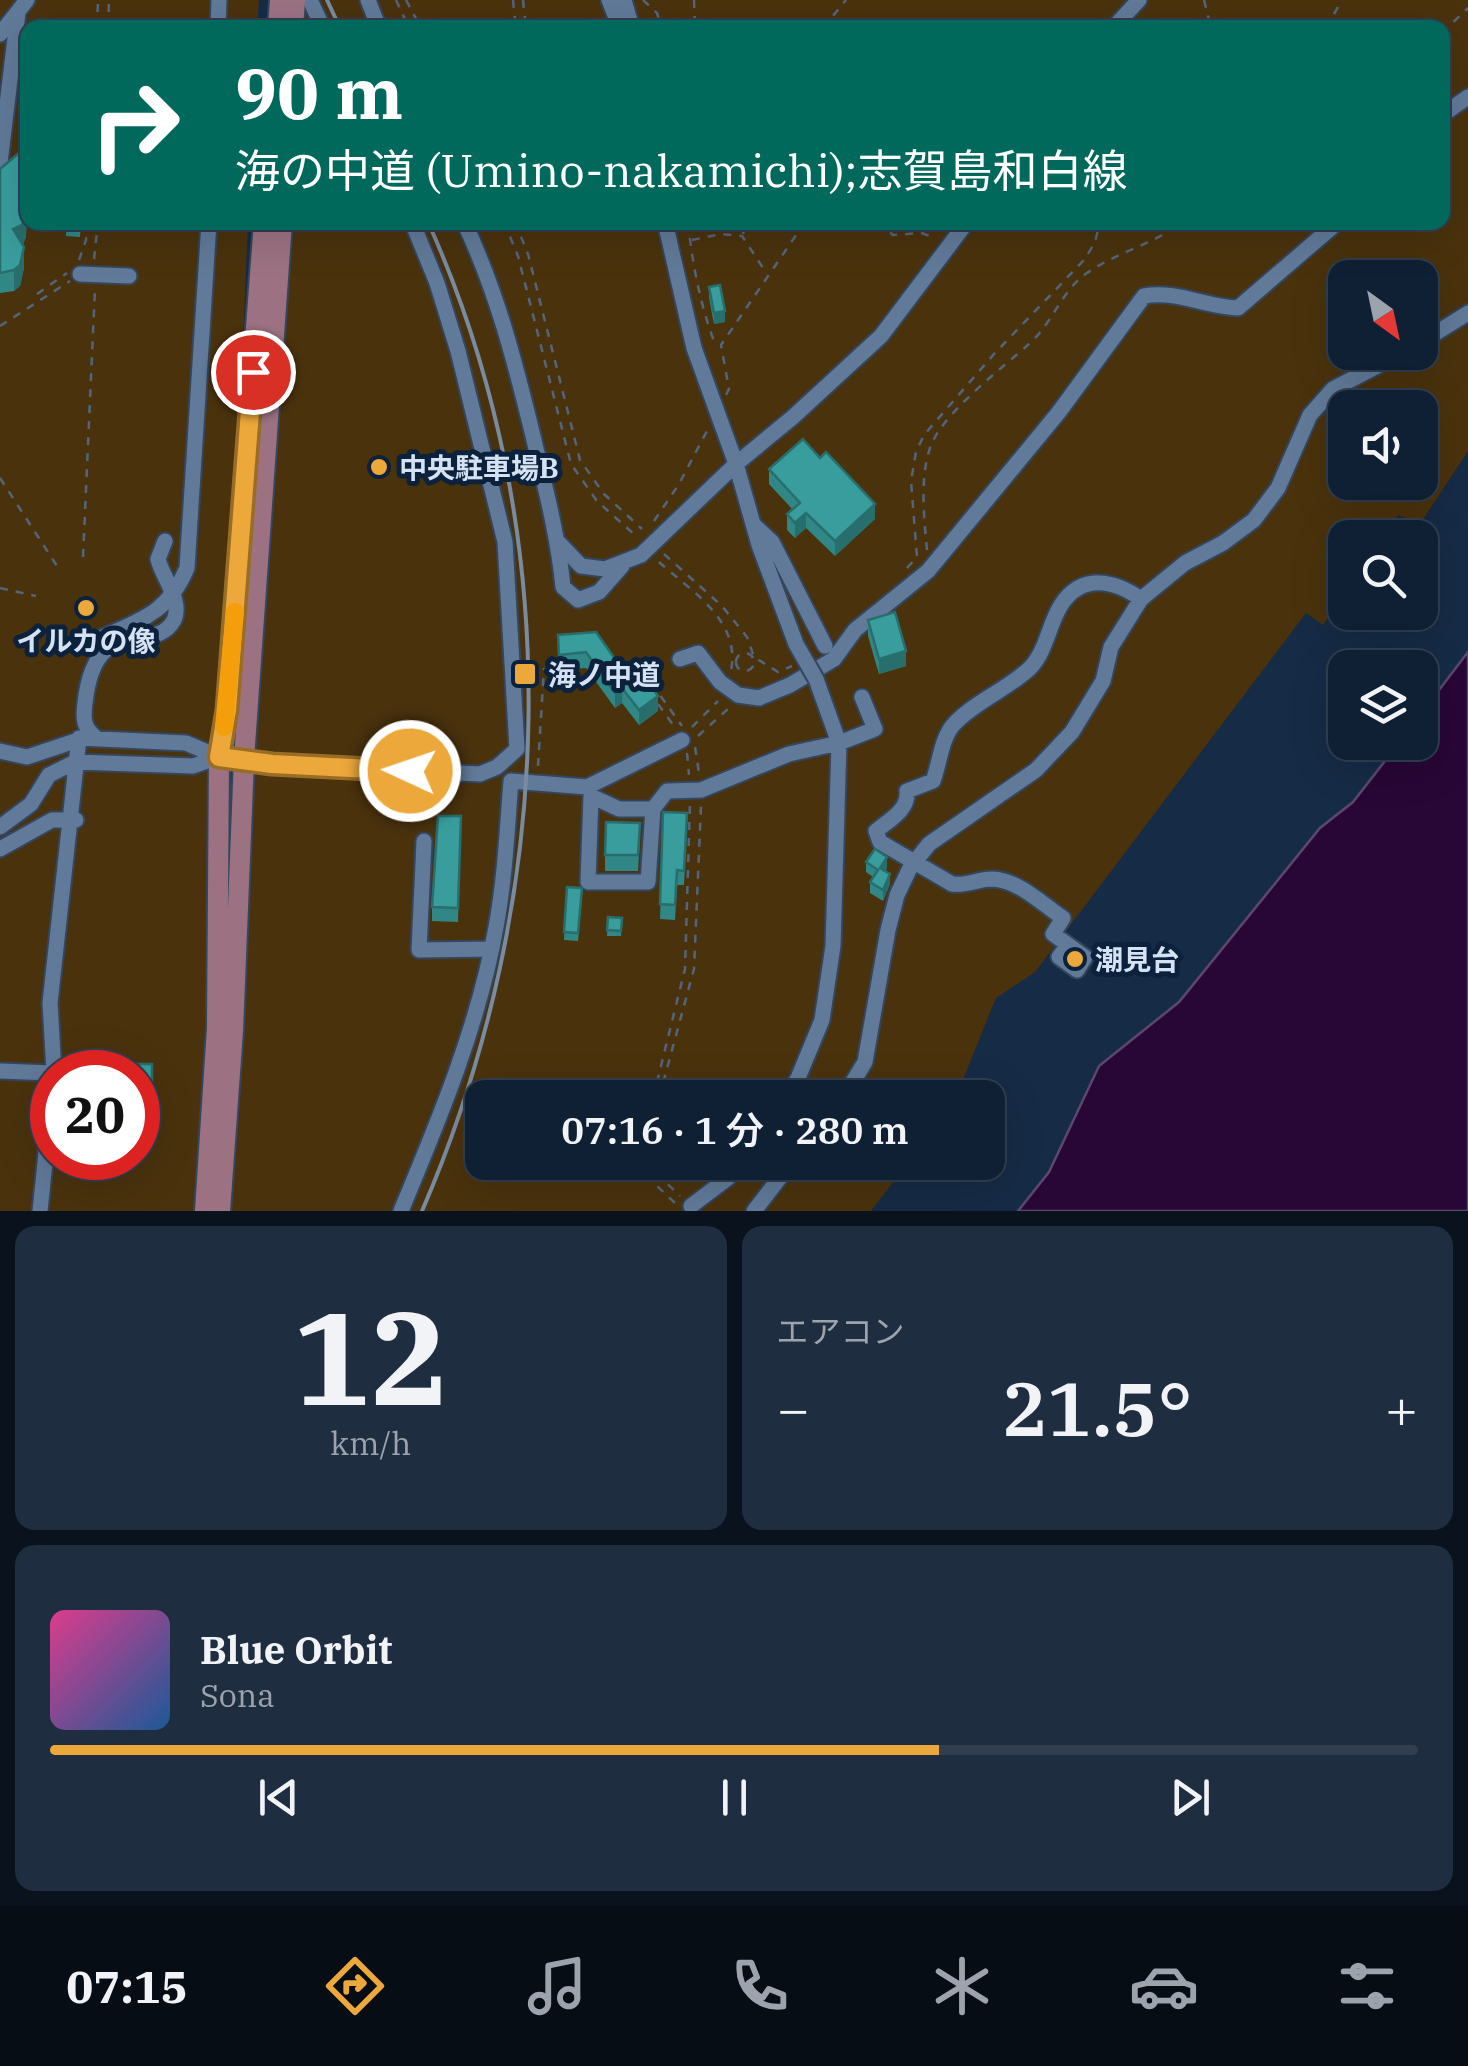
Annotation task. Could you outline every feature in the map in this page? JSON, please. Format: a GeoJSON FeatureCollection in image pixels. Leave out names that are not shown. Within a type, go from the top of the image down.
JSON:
{"type":"FeatureCollection","features":[{"type":"Feature","properties":{"kind":"main road"},"geometry":{"type":"LineString","coordinates":[[206,1211],[217,1028],[219,757],[227,710],[263,230]]}},
{"type":"Feature","properties":{"kind":"main road"},"geometry":{"type":"LineString","coordinates":[[220,1211],[233,1031],[244,759],[281,230]]}},
{"type":"Feature","properties":{"kind":"street"},"geometry":{"type":"LineString","coordinates":[[1120,20],[1139,0]]}},
{"type":"Feature","properties":{"kind":"street"},"geometry":{"type":"LineString","coordinates":[[0,34],[23,7]]}},
{"type":"Feature","properties":{"kind":"street"},"geometry":{"type":"LineString","coordinates":[[0,163],[20,27]]}},
{"type":"Feature","properties":{"kind":"street"},"geometry":{"type":"LineString","coordinates":[[90,643],[145,618],[173,596],[187,568],[208,230]]}},
{"type":"Feature","properties":{"kind":"street"},"geometry":{"type":"LineString","coordinates":[[0,751],[27,757],[78,739],[96,738],[186,743],[219,757],[272,764],[480,774],[498,767],[516,749],[505,542],[458,351],[415,230]]}},
{"type":"Feature","properties":{"kind":"street"},"geometry":{"type":"LineString","coordinates":[[468,230],[496,295],[511,345],[558,542],[563,588],[578,600],[599,592],[624,563]]}},
{"type":"Feature","properties":{"kind":"street"},"geometry":{"type":"LineString","coordinates":[[667,230],[694,348],[716,417],[736,464],[753,525],[796,644],[816,679],[839,743],[836,895],[822,1020],[797,1080]]}},
{"type":"Feature","properties":{"kind":"street"},"geometry":{"type":"LineString","coordinates":[[558,542],[581,566],[604,570],[641,555],[736,464],[881,336],[962,230]]}},
{"type":"Feature","properties":{"kind":"street"},"geometry":{"type":"LineString","coordinates":[[680,659],[698,654],[729,689],[738,695],[759,698],[834,659],[855,630],[928,571],[1059,412],[1144,296],[1166,292],[1219,308],[1238,308],[1329,230]]}},
{"type":"Feature","properties":{"kind":"street"},"geometry":{"type":"LineString","coordinates":[[88,274],[129,276]]}},
{"type":"Feature","properties":{"kind":"street"},"geometry":{"type":"LineString","coordinates":[[1438,332],[1468,313]]}},
{"type":"Feature","properties":{"kind":"street"},"geometry":{"type":"LineString","coordinates":[[854,1080],[865,1062],[897,895],[915,862],[929,844],[1036,770],[1072,732],[1102,681],[1111,648],[1141,600],[1185,563],[1223,543],[1254,520],[1278,488],[1310,415],[1333,389],[1369,370]]}},
{"type":"Feature","properties":{"kind":"street"},"geometry":{"type":"LineString","coordinates":[[753,525],[772,542],[825,646]]}},
{"type":"Feature","properties":{"kind":"street"},"geometry":{"type":"LineString","coordinates":[[96,738],[83,720],[87,682],[98,659],[109,646],[121,640],[161,632],[173,622],[173,596],[158,560],[165,541]]}},
{"type":"Feature","properties":{"kind":"street"},"geometry":{"type":"LineString","coordinates":[[563,588],[569,574],[581,566]]}},
{"type":"Feature","properties":{"kind":"street"},"geometry":{"type":"LineString","coordinates":[[1068,944],[1053,934],[1063,918],[1012,883],[987,879],[965,886],[952,884],[880,842],[876,831],[904,808],[908,791],[934,781],[944,740],[954,724],[1032,667],[1062,604],[1076,591],[1088,583],[1102,581],[1124,587],[1141,600]]}},
{"type":"Feature","properties":{"kind":"street"},"geometry":{"type":"LineString","coordinates":[[589,791],[588,882],[648,882],[653,809],[667,791],[696,790],[789,754],[839,743],[875,729],[862,697]]}},
{"type":"Feature","properties":{"kind":"street"},"geometry":{"type":"LineString","coordinates":[[589,791],[684,736]]}},
{"type":"Feature","properties":{"kind":"street"},"geometry":{"type":"LineString","coordinates":[[52,1050],[50,1003],[73,820],[78,739]]}},
{"type":"Feature","properties":{"kind":"street"},"geometry":{"type":"LineString","coordinates":[[0,828],[31,804],[49,775],[75,762],[193,766],[219,757]]}},
{"type":"Feature","properties":{"kind":"street"},"geometry":{"type":"LineString","coordinates":[[401,1211],[448,1093],[492,949],[510,781],[589,791],[620,810],[653,809]]}},
{"type":"Feature","properties":{"kind":"street"},"geometry":{"type":"LineString","coordinates":[[0,849],[52,820],[73,820]]}},
{"type":"Feature","properties":{"kind":"street"},"geometry":{"type":"LineString","coordinates":[[424,840],[419,950],[492,949]]}},
{"type":"Feature","properties":{"kind":"street"},"geometry":{"type":"LineString","coordinates":[[0,1070],[30,1072]]}},
{"type":"Feature","properties":{"kind":"street"},"geometry":{"type":"LineString","coordinates":[[40,1211],[43,1180]]}},
{"type":"Feature","properties":{"kind":"street"},"geometry":{"type":"LineString","coordinates":[[688,1209],[725,1180]]}},
{"type":"Feature","properties":{"kind":"street"},"geometry":{"type":"LineString","coordinates":[[754,1211],[778,1180]]}},
{"type":"Feature","properties":{"kind":"path"},"geometry":{"type":"LineString","coordinates":[[643,0],[659,20]]}},
{"type":"Feature","properties":{"kind":"path"},"geometry":{"type":"LineString","coordinates":[[830,20],[846,0]]}},
{"type":"Feature","properties":{"kind":"path"},"geometry":{"type":"LineString","coordinates":[[82,556],[88,274],[94,260],[97,230]]}},
{"type":"Feature","properties":{"kind":"path"},"geometry":{"type":"LineString","coordinates":[[507,230],[518,256],[571,464],[598,501],[636,536]]}},
{"type":"Feature","properties":{"kind":"path"},"geometry":{"type":"LineString","coordinates":[[518,230],[528,254],[580,460],[604,494],[644,530],[679,484],[730,389],[721,345],[799,230]]}},
{"type":"Feature","properties":{"kind":"path"},"geometry":{"type":"LineString","coordinates":[[689,230],[710,330],[714,341],[721,345]]}},
{"type":"Feature","properties":{"kind":"path"},"geometry":{"type":"LineString","coordinates":[[744,230],[742,236],[768,275]]}},
{"type":"Feature","properties":{"kind":"path"},"geometry":{"type":"LineString","coordinates":[[887,230],[893,235],[930,234],[950,247]]}},
{"type":"Feature","properties":{"kind":"path"},"geometry":{"type":"LineString","coordinates":[[905,570],[918,557],[912,481],[916,452],[924,436],[994,354],[1085,260],[1097,230]]}},
{"type":"Feature","properties":{"kind":"path"},"geometry":{"type":"LineString","coordinates":[[928,562],[926,488],[933,441],[998,370],[1031,343],[1066,291],[1086,274],[1168,230]]}},
{"type":"Feature","properties":{"kind":"path"},"geometry":{"type":"LineString","coordinates":[[690,240],[721,234],[742,236]]}},
{"type":"Feature","properties":{"kind":"path"},"geometry":{"type":"LineString","coordinates":[[0,326],[88,274]]}},
{"type":"Feature","properties":{"kind":"path"},"geometry":{"type":"LineString","coordinates":[[0,478],[58,566]]}},
{"type":"Feature","properties":{"kind":"path"},"geometry":{"type":"LineString","coordinates":[[664,554],[722,606],[746,636],[754,657],[778,672],[816,655],[825,646]]}},
{"type":"Feature","properties":{"kind":"path"},"geometry":{"type":"LineString","coordinates":[[659,562],[716,613],[728,632],[732,666],[727,680]]}},
{"type":"Feature","properties":{"kind":"path"},"geometry":{"type":"LineString","coordinates":[[0,588],[36,596]]}},
{"type":"Feature","properties":{"kind":"path"},"geometry":{"type":"LineString","coordinates":[[537,768],[544,668]]}},
{"type":"Feature","properties":{"kind":"path"},"geometry":{"type":"LineString","coordinates":[[657,1080],[684,970],[696,790],[684,736],[642,670],[636,674],[684,736]]}},
{"type":"Feature","properties":{"kind":"path"},"geometry":{"type":"LineString","coordinates":[[779,678],[792,672]]}},
{"type":"Feature","properties":{"kind":"path"},"geometry":{"type":"LineString","coordinates":[[684,736],[716,707],[721,694]]}},
{"type":"Feature","properties":{"kind":"path"},"geometry":{"type":"LineString","coordinates":[[664,1080],[694,969],[693,742],[731,705]]}},
{"type":"Feature","properties":{"kind":"path"},"geometry":{"type":"LineString","coordinates":[[653,1180],[688,1209]]}},
{"type":"Feature","properties":{"kind":"path"},"geometry":{"type":"LineString","coordinates":[[661,1180],[688,1209]]}},
{"type":"Feature","properties":{"kind":"shaded area"},"geometry":{"type":"Polygon","coordinates":[[[0,0],[259,0],[258,20],[20,20],[20,230],[248,230],[242,367],[252,230],[258,230],[200,1211],[0,1211],[0,0]]]}},
{"type":"Feature","properties":{"kind":"shaded area"},"geometry":{"type":"Polygon","coordinates":[[[306,0],[1468,0],[1468,451],[1438,497],[1438,390],[1328,390],[1328,500],[1436,500],[1423,520],[1398,515],[1395,520],[1328,520],[1328,618],[1323,625],[1306,613],[1035,972],[996,998],[963,1080],[465,1080],[465,1180],[895,1180],[871,1211],[227,1211],[250,802],[291,230],[1450,230],[1450,20],[305,20],[306,0]]]}},
{"type":"Feature","properties":{"kind":"shaded area"},"geometry":{"type":"Polygon","coordinates":[[[1468,652],[1468,1211],[1018,1211],[1049,1172],[1099,1066],[1179,1002],[1320,828],[1353,802],[1386,760],[1438,760],[1438,691],[1468,652]]]}},
{"type":"Feature","properties":{"kind":"building"},"geometry":{"type":"Polygon","coordinates":[[[20,152],[20,226],[13,229],[24,247],[20,265],[0,273],[0,169],[20,152]]]}},
{"type":"Feature","properties":{"kind":"building"},"geometry":{"type":"Polygon","coordinates":[[[720,285],[725,311],[714,313],[709,287],[720,285]]]}},
{"type":"Feature","properties":{"kind":"building"},"geometry":{"type":"Polygon","coordinates":[[[803,439],[820,458],[826,452],[875,504],[835,541],[806,513],[795,523],[787,514],[800,503],[769,469],[803,439]]]}},
{"type":"Feature","properties":{"kind":"building"},"geometry":{"type":"Polygon","coordinates":[[[895,612],[906,651],[879,659],[868,620],[895,612]]]}},
{"type":"Feature","properties":{"kind":"building"},"geometry":{"type":"Polygon","coordinates":[[[596,632],[625,673],[636,665],[658,696],[639,710],[622,688],[615,693],[586,652],[559,655],[558,635],[596,632]]]}},
{"type":"Feature","properties":{"kind":"building"},"geometry":{"type":"Polygon","coordinates":[[[663,812],[687,813],[684,871],[677,870],[675,905],[660,904],[663,812]]]}},
{"type":"Feature","properties":{"kind":"building"},"geometry":{"type":"Polygon","coordinates":[[[438,816],[461,816],[458,908],[432,907],[438,816]]]}},
{"type":"Feature","properties":{"kind":"building"},"geometry":{"type":"Polygon","coordinates":[[[606,822],[640,823],[638,855],[605,855],[606,822]]]}},
{"type":"Feature","properties":{"kind":"building"},"geometry":{"type":"Polygon","coordinates":[[[875,849],[887,857],[880,868],[890,874],[883,890],[870,882],[878,870],[866,862],[875,849]]]}},
{"type":"Feature","properties":{"kind":"building"},"geometry":{"type":"Polygon","coordinates":[[[567,887],[582,888],[578,933],[564,932],[567,887]]]}},
{"type":"Feature","properties":{"kind":"building"},"geometry":{"type":"Polygon","coordinates":[[[608,917],[622,918],[621,931],[607,930],[608,917]]]}},
{"type":"Feature","properties":{"kind":"railway"},"geometry":{"type":"LineString","coordinates":[[327,0],[336,20]]}},
{"type":"Feature","properties":{"kind":"railway"},"geometry":{"type":"LineString","coordinates":[[422,1211],[467,1092],[500,969],[520,843],[528,717],[524,590],[506,465],[474,342],[431,230]]}},
{"type":"Feature","properties":{"kind":"slow traffic"},"geometry":{"type":"LineString","coordinates":[[224,727],[235,612]]}},
{"type":"Feature","properties":{"kind":"place","name":"中央駐車場B"},"geometry":{"type":"Point","coordinates":[379,467]}},
{"type":"Feature","properties":{"kind":"place","name":"イルカの像"},"geometry":{"type":"Point","coordinates":[86,608]}},
{"type":"Feature","properties":{"kind":"place","name":"海ノ中道"},"geometry":{"type":"Point","coordinates":[525,674]}},
{"type":"Feature","properties":{"kind":"place","name":"潮見台"},"geometry":{"type":"Point","coordinates":[1075,959]}},
{"type":"Feature","properties":{"kind":"route"},"geometry":{"type":"LineString","coordinates":[[253,372],[227,710],[219,757],[272,764],[410,771]]}}]}
